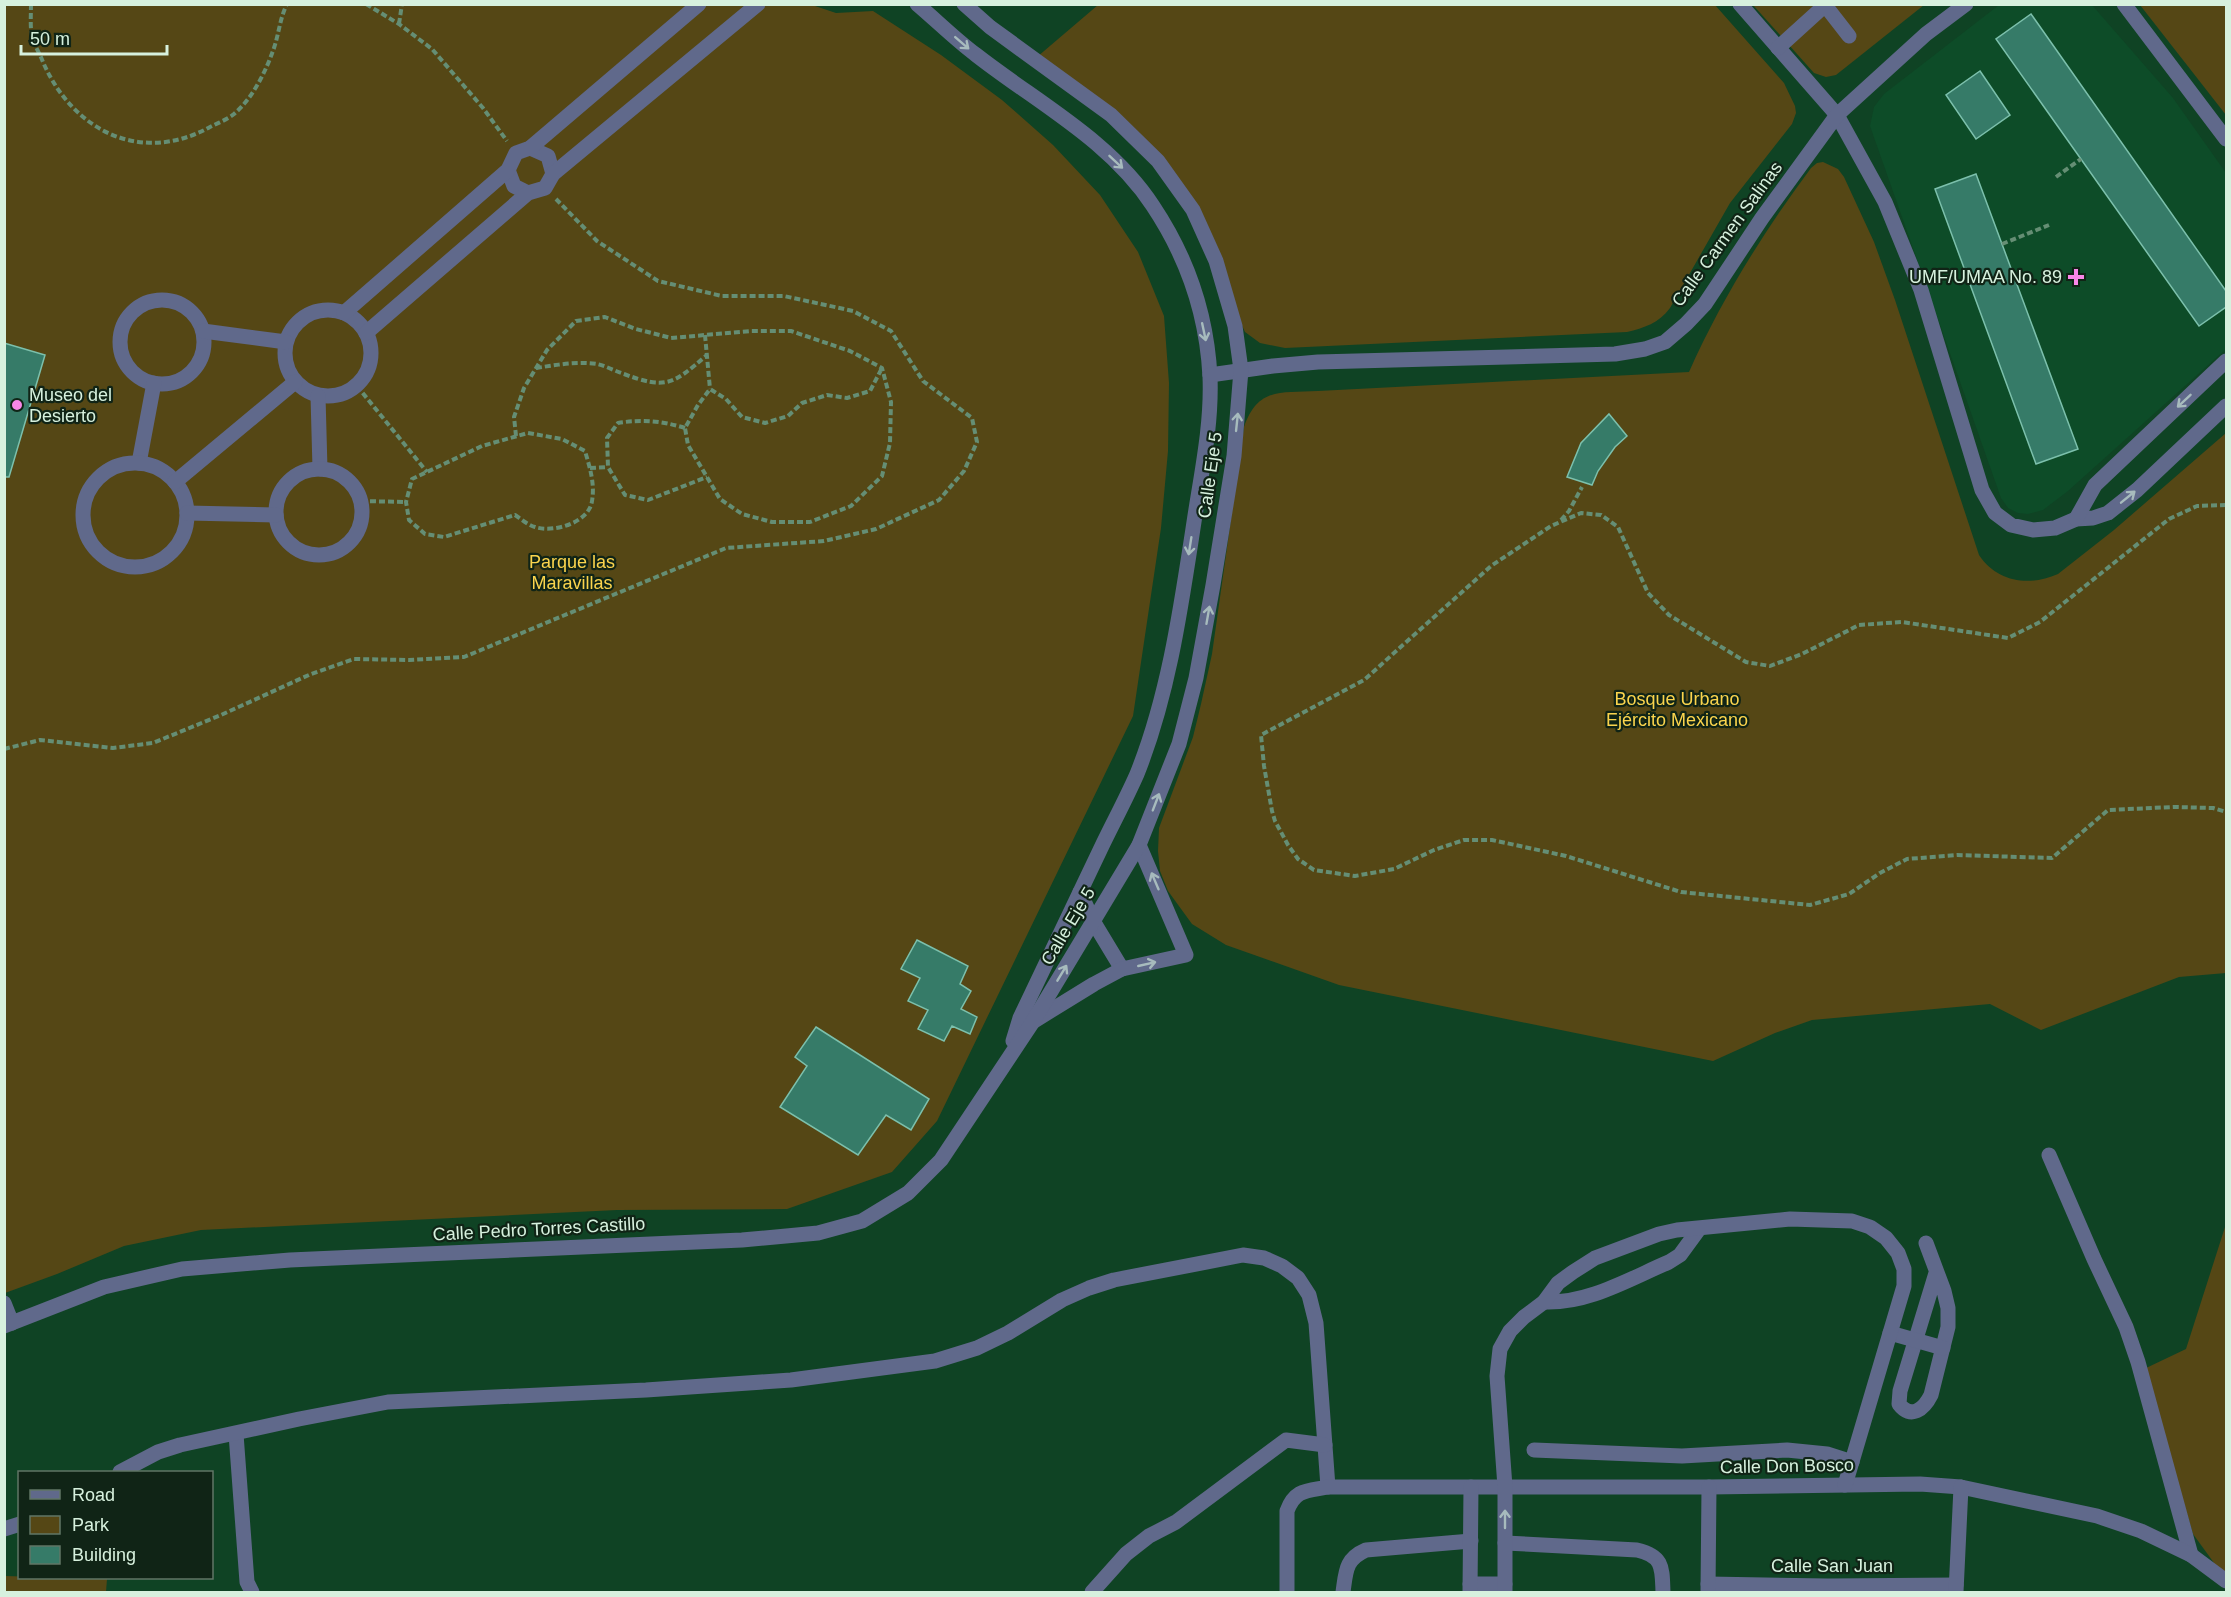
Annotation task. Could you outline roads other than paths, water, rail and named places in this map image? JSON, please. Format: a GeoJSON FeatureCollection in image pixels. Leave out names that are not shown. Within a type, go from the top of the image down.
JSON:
{"type":"FeatureCollection","features":[{"type":"Feature","properties":{"kind":"street"},"geometry":{"type":"LineString","coordinates":[[344,313],[508,170],[523,151],[699,4]]}},
{"type":"Feature","properties":{"kind":"street"},"geometry":{"type":"LineString","coordinates":[[366,333],[528,193],[549,181],[758,4]]}},
{"type":"Feature","properties":{"kind":"street","name":"Calle Eje 5"},"geometry":{"type":"LineString","coordinates":[[917,4],[975,54],[1092,140],[1122,168],[1152,203],[1174,239],[1192,280],[1205,337],[1210,375],[1210,398],[1202,475],[1170,665],[1154,724],[1136,775],[1080,892],[1026,1020]]}},
{"type":"Feature","properties":{"kind":"street","name":"Calle Eje 5"},"geometry":{"type":"LineString","coordinates":[[964,4],[990,27],[1112,115],[1158,161],[1193,210],[1216,261],[1235,326],[1241,370],[1234,456],[1196,678],[1179,744],[1140,845],[1093,921],[1026,1020]]}},
{"type":"Feature","properties":{"kind":"street"},"geometry":{"type":"LineString","coordinates":[[1740,4],[1837,115],[1885,202],[1921,290],[1982,490],[1995,513],[2011,525],[2033,530],[2055,528],[2076,519],[2093,518],[2108,513],[2137,490],[2226,406]]}},
{"type":"Feature","properties":{"kind":"street","name":"Calle Carmen Salinas"},"geometry":{"type":"LineString","coordinates":[[1210,375],[1318,362],[1615,354],[1645,349],[1665,342],[1705,304],[1762,218],[1837,115],[1926,34],[1966,4]]}},
{"type":"Feature","properties":{"kind":"street"},"geometry":{"type":"LineString","coordinates":[[2124,4],[2226,139]]}},
{"type":"Feature","properties":{"kind":"street"},"geometry":{"type":"LineString","coordinates":[[1778,48],[1822,8],[1828,9],[1849,36]]}},
{"type":"Feature","properties":{"kind":"street"},"geometry":{"type":"LineString","coordinates":[[523,151],[548,156],[549,181]]}},
{"type":"Feature","properties":{"kind":"street"},"geometry":{"type":"LineString","coordinates":[[508,170],[513,186],[528,193]]}},
{"type":"Feature","properties":{"kind":"street"},"geometry":{"type":"LineString","coordinates":[[170,300],[189,309],[198,319],[203,331],[204,345],[201,359],[193,371],[182,379],[168,384],[154,383],[141,378],[130,369],[123,357],[120,343],[122,329],[128,316],[138,307],[150,301],[170,300]]}},
{"type":"Feature","properties":{"kind":"street"},"geometry":{"type":"LineString","coordinates":[[329,310],[344,313],[357,321],[366,333],[370,347],[370,362],[365,375],[357,386],[339,395],[318,396],[305,391],[295,382],[288,370],[284,356],[291,330],[302,319],[315,312],[329,310]]}},
{"type":"Feature","properties":{"kind":"street"},"geometry":{"type":"LineString","coordinates":[[203,331],[286,342]]}},
{"type":"Feature","properties":{"kind":"street"},"geometry":{"type":"LineString","coordinates":[[2076,519],[2095,485],[2226,361]]}},
{"type":"Feature","properties":{"kind":"street"},"geometry":{"type":"LineString","coordinates":[[176,482],[295,382]]}},
{"type":"Feature","properties":{"kind":"street"},"geometry":{"type":"LineString","coordinates":[[139,463],[154,383]]}},
{"type":"Feature","properties":{"kind":"street"},"geometry":{"type":"LineString","coordinates":[[318,396],[320,469]]}},
{"type":"Feature","properties":{"kind":"street"},"geometry":{"type":"LineString","coordinates":[[139,463],[163,470],[176,482],[184,496],[187,513],[185,530],[177,546],[165,558],[149,565],[132,567],[115,563],[100,554],[89,541],[83,524],[84,507],[89,490],[99,477],[114,467],[139,463]]}},
{"type":"Feature","properties":{"kind":"street"},"geometry":{"type":"LineString","coordinates":[[320,469],[334,471],[356,488],[361,501],[362,515],[351,541],[339,550],[326,554],[312,554],[293,545],[279,529],[276,514],[281,494],[293,477],[306,471],[320,469]]}},
{"type":"Feature","properties":{"kind":"street"},"geometry":{"type":"LineString","coordinates":[[187,513],[276,514]]}},
{"type":"Feature","properties":{"kind":"street"},"geometry":{"type":"LineString","coordinates":[[1026,1020],[1122,969],[1186,954],[1140,845]]}},
{"type":"Feature","properties":{"kind":"street"},"geometry":{"type":"LineString","coordinates":[[1080,892],[1093,921],[1122,969]]}},
{"type":"Feature","properties":{"kind":"street","name":"Calle Pedro Torres Castillo"},"geometry":{"type":"LineString","coordinates":[[8,1325],[104,1287],[182,1269],[290,1260],[742,1240],[818,1233],[862,1221],[908,1193],[941,1160],[1007,1059],[1026,1020]]}},
{"type":"Feature","properties":{"kind":"street"},"geometry":{"type":"LineString","coordinates":[[2049,1155],[2126,1327],[2138,1362],[2191,1555]]}},
{"type":"Feature","properties":{"kind":"street"},"geometry":{"type":"LineString","coordinates":[[1471,1487],[1470,1588],[1505,1588],[1505,1487],[1497,1376],[1500,1349],[1510,1330],[1544,1302],[1558,1283],[1595,1258],[1659,1234],[1790,1219],[1852,1221],[1870,1227],[1886,1238],[1898,1253],[1904,1269],[1904,1287],[1845,1485]]}},
{"type":"Feature","properties":{"kind":"street"},"geometry":{"type":"LineString","coordinates":[[1544,1302],[1566,1302],[1593,1295],[1669,1263],[1680,1255],[1699,1229]]}},
{"type":"Feature","properties":{"kind":"street"},"geometry":{"type":"LineString","coordinates":[[1926,1243],[1944,1291],[1948,1308],[1948,1327],[1926,1405],[1920,1411],[1911,1413],[1899,1404],[1900,1390],[1936,1273]]}},
{"type":"Feature","properties":{"kind":"street"},"geometry":{"type":"LineString","coordinates":[[124,1471],[158,1452],[180,1445],[388,1402],[646,1390],[791,1380],[935,1361],[977,1348],[1008,1334],[1062,1300],[1089,1287],[1244,1254],[1264,1258],[1282,1266],[1298,1278],[1309,1295],[1316,1323],[1328,1487]]}},
{"type":"Feature","properties":{"kind":"street"},"geometry":{"type":"LineString","coordinates":[[4,1303],[8,1325]]}},
{"type":"Feature","properties":{"kind":"street"},"geometry":{"type":"LineString","coordinates":[[1890,1333],[1943,1348]]}},
{"type":"Feature","properties":{"kind":"street"},"geometry":{"type":"LineString","coordinates":[[236,1434],[247,1582],[252,1593]]}},
{"type":"Feature","properties":{"kind":"street"},"geometry":{"type":"LineString","coordinates":[[1092,1593],[1126,1554],[1149,1536],[1176,1522],[1287,1440],[1325,1444]]}},
{"type":"Feature","properties":{"kind":"street"},"geometry":{"type":"LineString","coordinates":[[1534,1450],[1682,1456],[1787,1450],[1827,1454],[1852,1462]]}},
{"type":"Feature","properties":{"kind":"street","name":"Calle Don Bosco"},"geometry":{"type":"LineString","coordinates":[[1287,1593],[1287,1511],[1292,1498],[1302,1492],[1328,1487],[1709,1487],[1920,1484],[1961,1487],[2097,1516],[2141,1531],[2191,1555],[2226,1581]]}},
{"type":"Feature","properties":{"kind":"street"},"geometry":{"type":"LineString","coordinates":[[1708,1588],[1709,1487]]}},
{"type":"Feature","properties":{"kind":"street"},"geometry":{"type":"LineString","coordinates":[[1956,1589],[1961,1487]]}},
{"type":"Feature","properties":{"kind":"street"},"geometry":{"type":"LineString","coordinates":[[1343,1593],[1349,1562],[1356,1554],[1366,1550],[1471,1541]]}},
{"type":"Feature","properties":{"kind":"street"},"geometry":{"type":"LineString","coordinates":[[1505,1544],[1637,1550],[1648,1553],[1657,1559],[1662,1569],[1663,1593]]}},
{"type":"Feature","properties":{"kind":"street","name":"Calle San Juan"},"geometry":{"type":"LineString","coordinates":[[1708,1588],[1956,1589]]}},
{"type":"Feature","properties":{"kind":"street"},"geometry":{"type":"LineString","coordinates":[[2224,1593],[2226,1588]]}},
{"type":"Feature","properties":{"kind":"place","name":"UMF/UMAA No. 89"},"geometry":{"type":"Point","coordinates":[2076,277]}},
{"type":"Feature","properties":{"kind":"place","name":"Museo del Desierto"},"geometry":{"type":"Point","coordinates":[17,405]}},
{"type":"Feature","properties":{"kind":"park label","name":"Parque las Maravillas"},"geometry":{"type":"Point","coordinates":[572,572]}},
{"type":"Feature","properties":{"kind":"park label","name":"Bosque Urbano Ejército Mexicano"},"geometry":{"type":"Point","coordinates":[1677,709]}}]}
